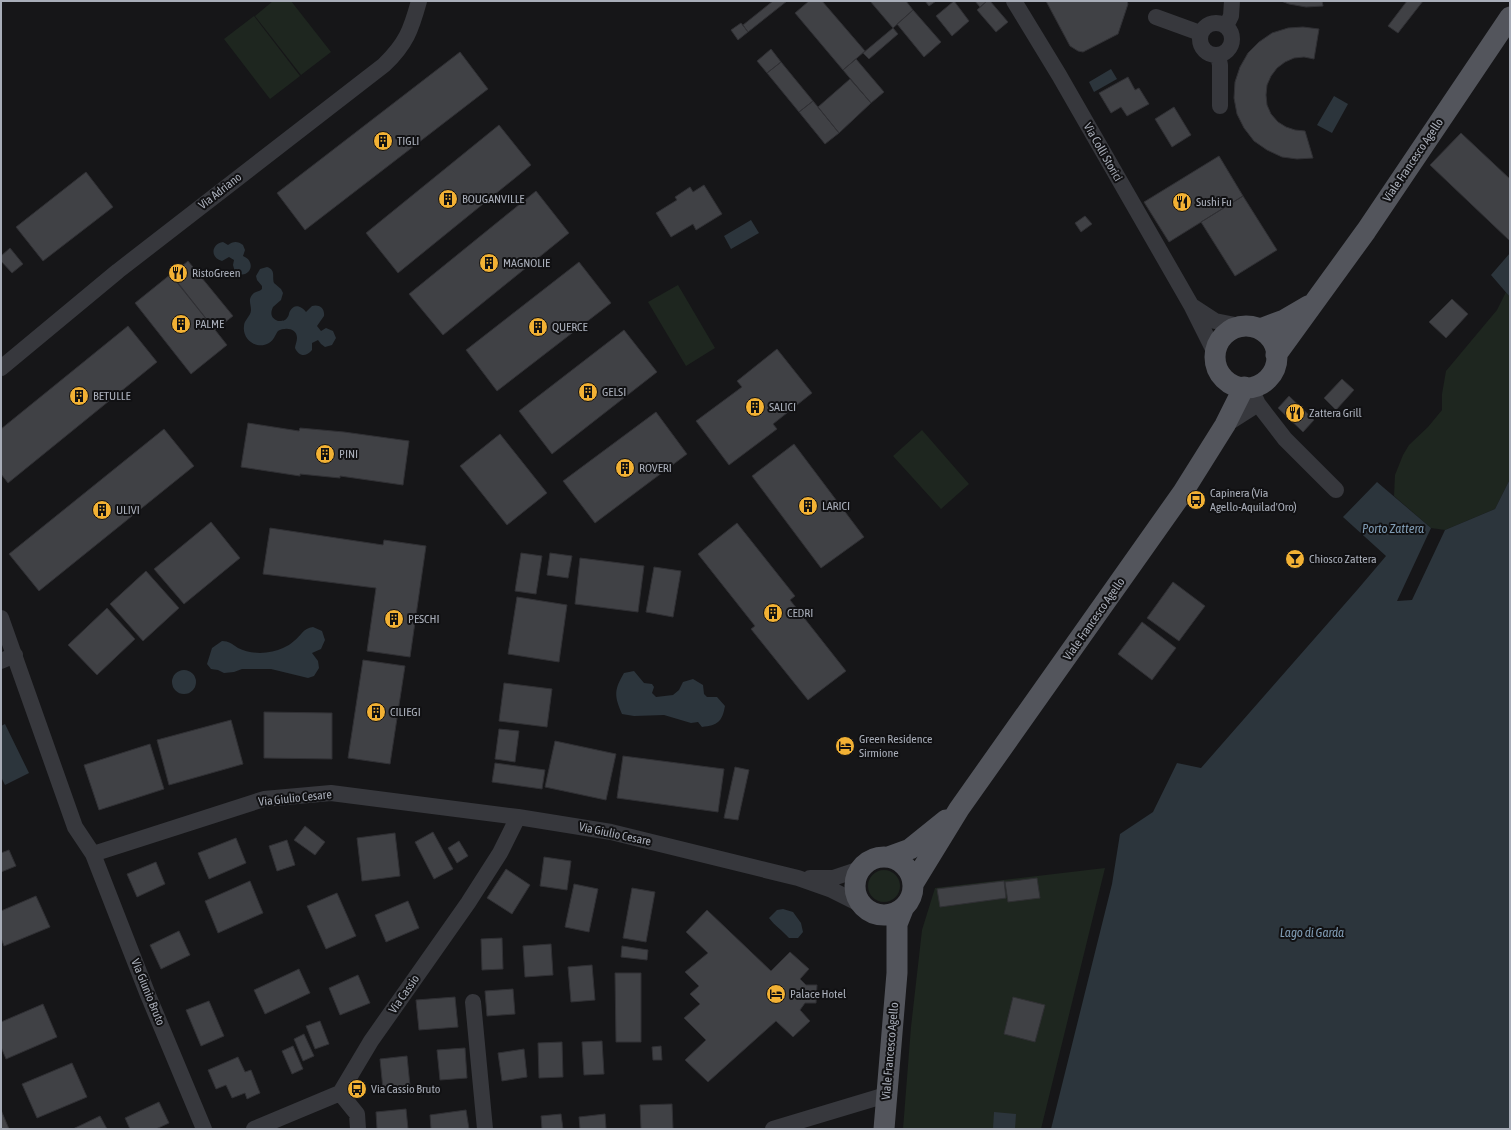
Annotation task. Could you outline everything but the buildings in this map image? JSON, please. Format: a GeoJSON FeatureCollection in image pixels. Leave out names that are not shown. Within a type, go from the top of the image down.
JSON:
{"type":"FeatureCollection","features":[{"type":"Feature","properties":{"kind":"main road","name":"Viale Francesco Agello"},"geometry":{"type":"LineString","coordinates":[[1276,355],[1366,231],[1510,17]]}},
{"type":"Feature","properties":{"kind":"main road","name":"Viale Francesco Agello"},"geometry":{"type":"LineString","coordinates":[[1250,328],[1284,320],[1315,301]]}},
{"type":"Feature","properties":{"kind":"main road"},"geometry":{"type":"LineString","coordinates":[[1250,328],[1272,340],[1276,355],[1276,362],[1270,375],[1259,384],[1252,393],[1231,384],[1221,375],[1217,368],[1215,353],[1221,339],[1226,333],[1250,328]]}},
{"type":"Feature","properties":{"kind":"main road"},"geometry":{"type":"LineString","coordinates":[[1221,375],[1225,425]]}},
{"type":"Feature","properties":{"kind":"main road","name":"Viale Francesco Agello"},"geometry":{"type":"LineString","coordinates":[[913,884],[959,809],[1183,492],[1225,425],[1252,393]]}},
{"type":"Feature","properties":{"kind":"main road","name":"Viale Francesco Agello"},"geometry":{"type":"LineString","coordinates":[[888,857],[910,849],[959,809]]}},
{"type":"Feature","properties":{"kind":"main road"},"geometry":{"type":"LineString","coordinates":[[888,857],[896,859],[907,868],[912,878],[912,897],[903,909],[889,916],[877,915],[866,909],[857,898],[854,884],[860,869],[866,863],[873,859],[888,857]]}},
{"type":"Feature","properties":{"kind":"main road","name":"Viale Francesco Agello"},"geometry":{"type":"LineString","coordinates":[[866,909],[885,941],[897,973]]}},
{"type":"Feature","properties":{"kind":"main road","name":"Viale Francesco Agello"},"geometry":{"type":"LineString","coordinates":[[884,1129],[897,973],[897,924],[903,909]]}},
{"type":"Feature","properties":{"kind":"street","name":"Via Adriano"},"geometry":{"type":"LineString","coordinates":[[1,368],[118,270],[384,65],[404,42],[410,30],[419,1]]}},
{"type":"Feature","properties":{"kind":"street","name":"Via Colli Storici"},"geometry":{"type":"LineString","coordinates":[[1014,1],[1059,75],[1190,305],[1215,353]]}},
{"type":"Feature","properties":{"kind":"street"},"geometry":{"type":"LineString","coordinates":[[1226,26],[1231,16],[1232,1]]}},
{"type":"Feature","properties":{"kind":"street"},"geometry":{"type":"LineString","coordinates":[[1156,17],[1200,33]]}},
{"type":"Feature","properties":{"kind":"street"},"geometry":{"type":"LineString","coordinates":[[1216,22],[1226,26],[1230,30],[1232,40],[1228,50],[1218,55],[1207,53],[1203,50],[1199,39],[1200,33],[1206,25],[1216,22]]}},
{"type":"Feature","properties":{"kind":"street"},"geometry":{"type":"LineString","coordinates":[[1218,55],[1220,65],[1220,106]]}},
{"type":"Feature","properties":{"kind":"street","name":"Via Colli Storici"},"geometry":{"type":"LineString","coordinates":[[1190,305],[1215,321],[1250,328]]}},
{"type":"Feature","properties":{"kind":"street"},"geometry":{"type":"LineString","coordinates":[[1252,393],[1285,439],[1336,490]]}},
{"type":"Feature","properties":{"kind":"street"},"geometry":{"type":"LineString","coordinates":[[1,618],[8,658],[74,827],[93,854]]}},
{"type":"Feature","properties":{"kind":"street","name":"Via Giulio Cesare"},"geometry":{"type":"LineString","coordinates":[[93,854],[264,799],[332,793],[518,817],[611,832],[798,878],[832,890],[866,909]]}},
{"type":"Feature","properties":{"kind":"street","name":"Via Cassio"},"geometry":{"type":"LineString","coordinates":[[340,1093],[371,1041],[468,903],[500,854],[518,817]]}},
{"type":"Feature","properties":{"kind":"street","name":"Via Giunio Bruto"},"geometry":{"type":"LineString","coordinates":[[93,854],[145,987],[204,1129]]}},
{"type":"Feature","properties":{"kind":"street","name":"Via Giulio Cesare"},"geometry":{"type":"LineString","coordinates":[[798,878],[833,878],[860,869]]}},
{"type":"Feature","properties":{"kind":"street"},"geometry":{"type":"LineString","coordinates":[[474,1002],[486,1129]]}},
{"type":"Feature","properties":{"kind":"street"},"geometry":{"type":"LineString","coordinates":[[254,1129],[340,1093],[356,1114],[358,1129]]}},
{"type":"Feature","properties":{"kind":"street"},"geometry":{"type":"LineString","coordinates":[[773,1129],[886,1095]]}},
{"type":"Feature","properties":{"kind":"shaded area"},"geometry":{"type":"Polygon","coordinates":[[[273,1],[291,1],[331,52],[301,75],[255,16],[273,1]]]}},
{"type":"Feature","properties":{"kind":"shaded area"},"geometry":{"type":"Polygon","coordinates":[[[254,16],[300,76],[270,99],[224,39],[254,16]]]}},
{"type":"Feature","properties":{"kind":"shaded area"},"geometry":{"type":"Polygon","coordinates":[[[678,285],[715,348],[686,366],[648,302],[678,285]]]}},
{"type":"Feature","properties":{"kind":"shaded area"},"geometry":{"type":"Polygon","coordinates":[[[1506,292],[1510,297],[1510,479],[1495,509],[1445,530],[1431,528],[1394,496],[1395,475],[1403,455],[1409,445],[1428,427],[1442,410],[1442,394],[1446,371],[1497,310],[1506,292]]]}},
{"type":"Feature","properties":{"kind":"shaded area"},"geometry":{"type":"Polygon","coordinates":[[[922,430],[969,484],[941,509],[893,456],[922,430]]]}},
{"type":"Feature","properties":{"kind":"shaded area"},"geometry":{"type":"Polygon","coordinates":[[[1105,868],[1041,1129],[903,1129],[911,1027],[922,930],[935,888],[1105,868]]]}},
{"type":"Feature","properties":{"kind":"shaded area"},"geometry":{"type":"Polygon","coordinates":[[[881,870],[887,870],[896,874],[900,886],[896,898],[887,902],[881,902],[872,898],[868,889],[868,883],[872,874],[881,870]]]}},
{"type":"Feature","properties":{"kind":"water"},"geometry":{"type":"Polygon","coordinates":[[[1111,69],[1117,79],[1094,92],[1089,82],[1111,69]]]}},
{"type":"Feature","properties":{"kind":"water"},"geometry":{"type":"Polygon","coordinates":[[[1334,96],[1348,104],[1332,133],[1317,125],[1334,96]]]}},
{"type":"Feature","properties":{"kind":"water"},"geometry":{"type":"Polygon","coordinates":[[[751,220],[759,233],[731,249],[724,236],[751,220]]]}},
{"type":"Feature","properties":{"kind":"water"},"geometry":{"type":"Polygon","coordinates":[[[223,242],[228,245],[236,242],[243,245],[245,250],[243,256],[248,259],[251,266],[248,272],[240,274],[235,272],[233,265],[234,260],[229,257],[222,261],[215,257],[214,248],[219,243],[223,242]]]}},
{"type":"Feature","properties":{"kind":"water"},"geometry":{"type":"Polygon","coordinates":[[[1510,253],[1510,297],[1491,275],[1510,253]]]}},
{"type":"Feature","properties":{"kind":"water"},"geometry":{"type":"Polygon","coordinates":[[[267,267],[272,270],[274,283],[283,293],[281,300],[273,307],[271,314],[274,319],[278,321],[285,320],[292,308],[296,306],[302,308],[306,312],[312,306],[319,306],[324,311],[324,316],[317,326],[321,331],[326,328],[333,331],[336,338],[332,345],[325,347],[318,340],[312,343],[312,350],[310,352],[303,355],[298,353],[295,348],[297,339],[296,335],[293,330],[290,329],[278,331],[269,343],[264,345],[255,344],[245,336],[245,322],[251,312],[250,299],[253,294],[262,289],[262,286],[257,280],[256,276],[260,269],[267,267]]]}},
{"type":"Feature","properties":{"kind":"water","name":"Lago di Garda"},"geometry":{"type":"Polygon","coordinates":[[[1510,479],[1510,1129],[1051,1129],[1112,884],[1120,834],[1153,812],[1177,763],[1201,768],[1386,556],[1343,517],[1377,482],[1431,528],[1397,601],[1412,600],[1445,530],[1495,509],[1510,479]]]}},
{"type":"Feature","properties":{"kind":"water"},"geometry":{"type":"Polygon","coordinates":[[[313,627],[322,631],[325,640],[321,649],[312,653],[318,661],[319,668],[314,676],[308,678],[271,669],[242,669],[224,673],[211,669],[207,664],[212,648],[222,641],[229,642],[238,648],[249,652],[273,652],[292,643],[304,631],[313,627]]]}},
{"type":"Feature","properties":{"kind":"water"},"geometry":{"type":"Polygon","coordinates":[[[184,670],[189,671],[195,677],[195,687],[189,693],[184,694],[179,693],[173,687],[172,682],[173,677],[179,671],[184,670]]]}},
{"type":"Feature","properties":{"kind":"water"},"geometry":{"type":"Polygon","coordinates":[[[634,671],[644,683],[652,684],[654,687],[652,693],[656,697],[673,695],[679,690],[683,682],[693,679],[703,685],[704,694],[707,697],[717,697],[725,706],[721,719],[716,724],[702,727],[698,722],[691,723],[664,715],[634,716],[622,714],[616,698],[618,684],[624,673],[634,671]]]}},
{"type":"Feature","properties":{"kind":"water"},"geometry":{"type":"Polygon","coordinates":[[[5,724],[29,773],[5,785],[1,777],[1,726],[5,724]]]}},
{"type":"Feature","properties":{"kind":"water"},"geometry":{"type":"Polygon","coordinates":[[[783,909],[793,912],[801,923],[803,932],[798,938],[789,938],[769,918],[777,910],[783,909]]]}},
{"type":"Feature","properties":{"kind":"water"},"geometry":{"type":"Polygon","coordinates":[[[994,1112],[1016,1114],[1015,1129],[993,1129],[994,1112]]]}},
{"type":"Feature","properties":{"kind":"place","name":"TIGLI"},"geometry":{"type":"Point","coordinates":[383,141]}},
{"type":"Feature","properties":{"kind":"place","name":"BOUGANVILLE"},"geometry":{"type":"Point","coordinates":[448,199]}},
{"type":"Feature","properties":{"kind":"place","name":"Sushi Fu"},"geometry":{"type":"Point","coordinates":[1182,202]}},
{"type":"Feature","properties":{"kind":"place","name":"MAGNOLIE"},"geometry":{"type":"Point","coordinates":[489,263]}},
{"type":"Feature","properties":{"kind":"place","name":"RistoGreen"},"geometry":{"type":"Point","coordinates":[178,273]}},
{"type":"Feature","properties":{"kind":"place","name":"PALME"},"geometry":{"type":"Point","coordinates":[181,324]}},
{"type":"Feature","properties":{"kind":"place","name":"QUERCE"},"geometry":{"type":"Point","coordinates":[538,327]}},
{"type":"Feature","properties":{"kind":"place","name":"GELSI"},"geometry":{"type":"Point","coordinates":[588,392]}},
{"type":"Feature","properties":{"kind":"place","name":"BETULLE"},"geometry":{"type":"Point","coordinates":[79,396]}},
{"type":"Feature","properties":{"kind":"place","name":"SALICI"},"geometry":{"type":"Point","coordinates":[755,407]}},
{"type":"Feature","properties":{"kind":"place","name":"Zattera Grill"},"geometry":{"type":"Point","coordinates":[1295,413]}},
{"type":"Feature","properties":{"kind":"place","name":"PINI"},"geometry":{"type":"Point","coordinates":[325,454]}},
{"type":"Feature","properties":{"kind":"place","name":"ROVERI"},"geometry":{"type":"Point","coordinates":[625,468]}},
{"type":"Feature","properties":{"kind":"place","name":"Capinera (Via Agello-Aquilad'Oro)"},"geometry":{"type":"Point","coordinates":[1196,500]}},
{"type":"Feature","properties":{"kind":"place","name":"LARICI"},"geometry":{"type":"Point","coordinates":[808,506]}},
{"type":"Feature","properties":{"kind":"place","name":"ULIVI"},"geometry":{"type":"Point","coordinates":[102,510]}},
{"type":"Feature","properties":{"kind":"place","name":"Chiosco Zattera"},"geometry":{"type":"Point","coordinates":[1295,559]}},
{"type":"Feature","properties":{"kind":"place","name":"CEDRI"},"geometry":{"type":"Point","coordinates":[773,613]}},
{"type":"Feature","properties":{"kind":"place","name":"PESCHI"},"geometry":{"type":"Point","coordinates":[394,619]}},
{"type":"Feature","properties":{"kind":"place","name":"CILIEGI"},"geometry":{"type":"Point","coordinates":[376,712]}},
{"type":"Feature","properties":{"kind":"place","name":"Green Residence Sirmione"},"geometry":{"type":"Point","coordinates":[845,746]}},
{"type":"Feature","properties":{"kind":"place","name":"Palace Hotel"},"geometry":{"type":"Point","coordinates":[776,994]}},
{"type":"Feature","properties":{"kind":"place","name":"Via Cassio Bruto"},"geometry":{"type":"Point","coordinates":[357,1089]}},
{"type":"Feature","properties":{"kind":"water label","name":"Porto Zattera"},"geometry":{"type":"Point","coordinates":[1393,528]}}]}
